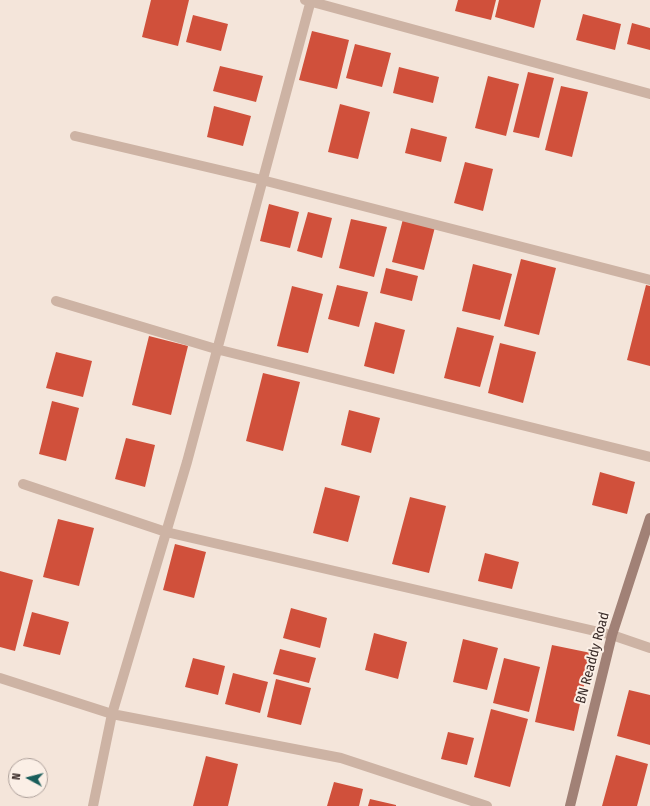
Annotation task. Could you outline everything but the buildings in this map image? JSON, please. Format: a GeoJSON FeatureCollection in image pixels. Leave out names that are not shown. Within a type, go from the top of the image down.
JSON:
{"type":"FeatureCollection","features":[{"type":"Feature","properties":{"kind":"street"},"geometry":{"type":"LineString","coordinates":[[93,806],[112,714],[186,462],[309,0],[650,94]]}},
{"type":"Feature","properties":{"kind":"street"},"geometry":{"type":"LineString","coordinates":[[75,136],[262,180],[650,280]]}},
{"type":"Feature","properties":{"kind":"street"},"geometry":{"type":"LineString","coordinates":[[56,300],[216,350],[650,457]]}},
{"type":"Feature","properties":{"kind":"street"},"geometry":{"type":"LineString","coordinates":[[23,484],[166,532],[612,636],[650,648]]}},
{"type":"Feature","properties":{"kind":"street","name":"BN Readdy Road"},"geometry":{"type":"LineString","coordinates":[[570,806],[612,636],[650,518]]}},
{"type":"Feature","properties":{"kind":"street"},"geometry":{"type":"LineString","coordinates":[[0,678],[112,714],[341,758],[486,806]]}}]}
